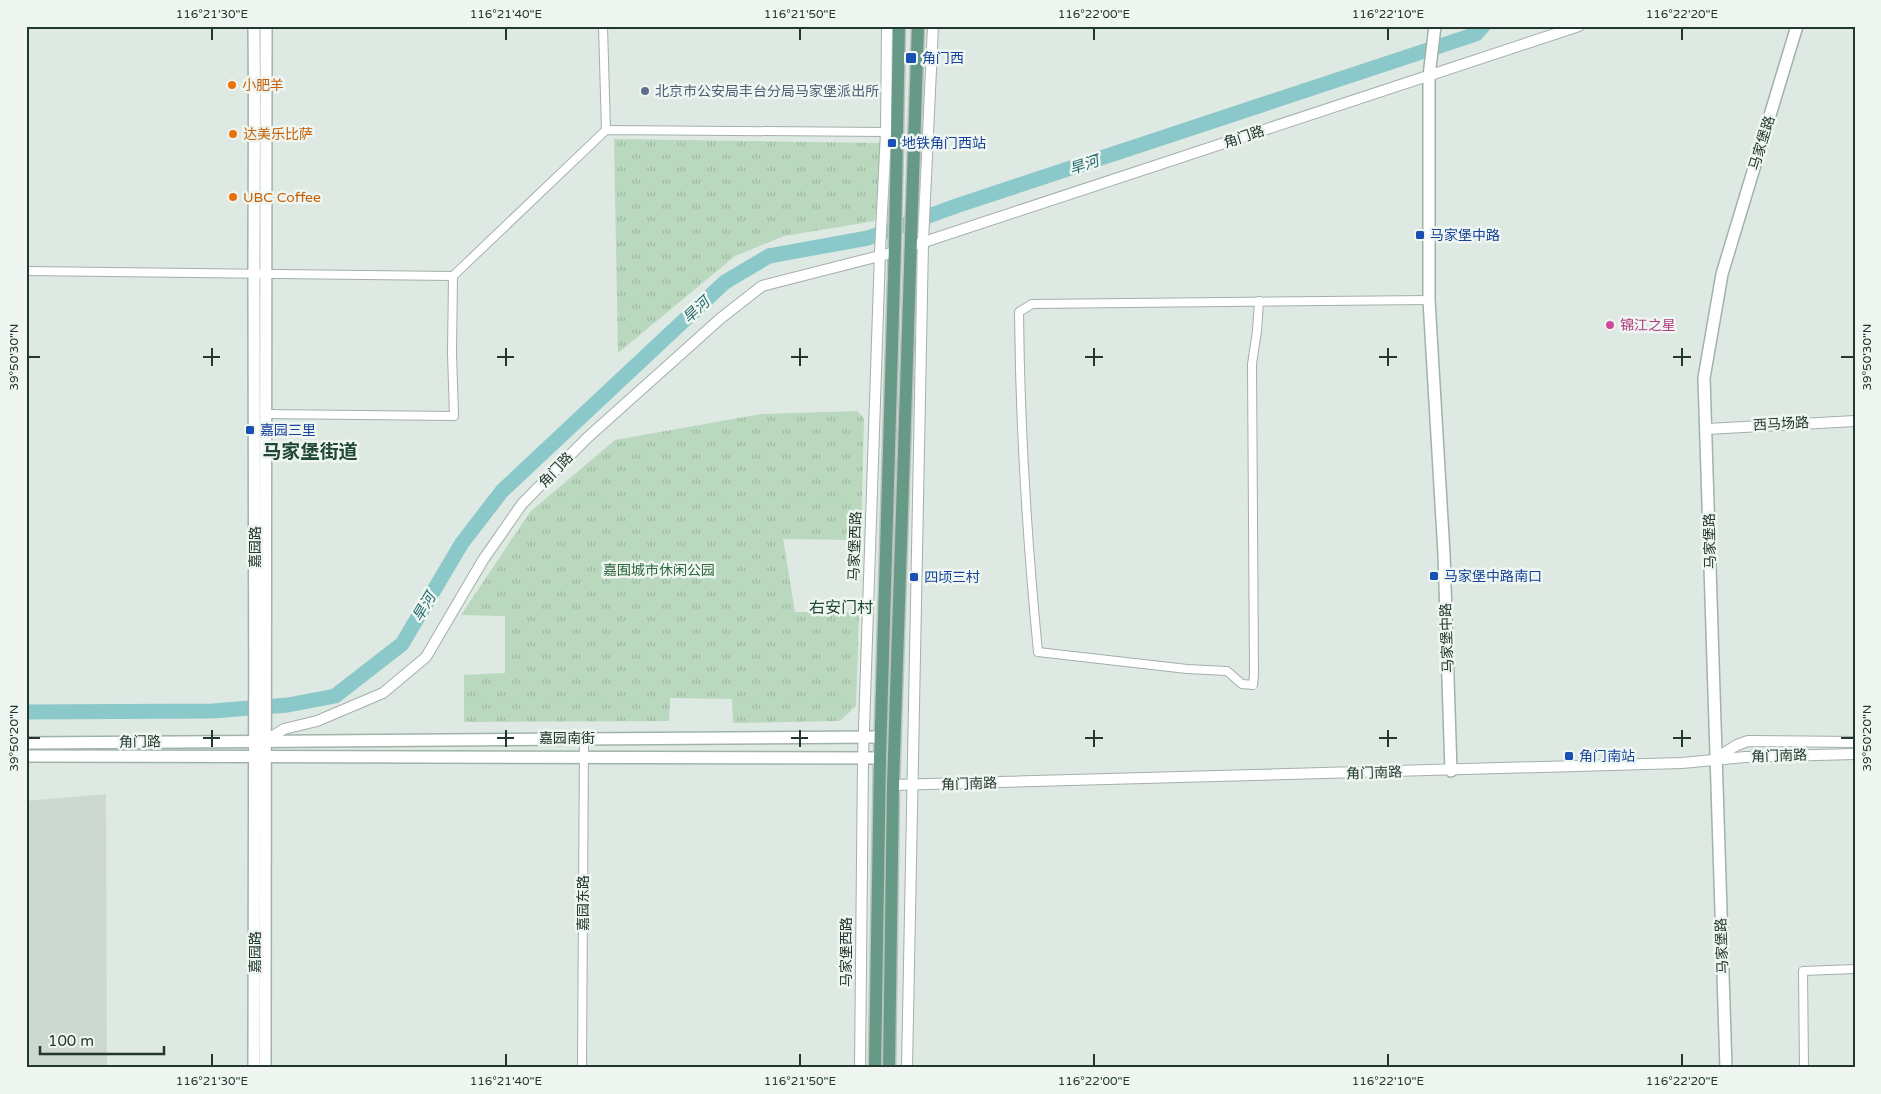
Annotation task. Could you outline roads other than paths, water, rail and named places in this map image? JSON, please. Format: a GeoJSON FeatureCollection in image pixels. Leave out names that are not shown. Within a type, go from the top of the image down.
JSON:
{"type":"FeatureCollection","features":[{"type":"Feature","properties":{"kind":"main road","name":"嘉园路"},"geometry":{"type":"LineString","coordinates":[[254,26],[260,273],[266,414],[254,1068]]}},
{"type":"Feature","properties":{"kind":"main road","name":"嘉园路"},"geometry":{"type":"LineString","coordinates":[[261,682],[260,273],[266,26]]}},
{"type":"Feature","properties":{"kind":"main road"},"geometry":{"type":"LineString","coordinates":[[875,1068],[880,737],[895,248],[899,26]]}},
{"type":"Feature","properties":{"kind":"main road"},"geometry":{"type":"LineString","coordinates":[[889,1068],[893,786],[918,26]]}},
{"type":"Feature","properties":{"kind":"main road","name":"马家堡路"},"geometry":{"type":"LineString","coordinates":[[1726,1068],[1704,378],[1722,274],[1797,26]]}},
{"type":"Feature","properties":{"kind":"main road","name":"马家堡中路"},"geometry":{"type":"LineString","coordinates":[[1435,28],[1429,72],[1429,300],[1444,554],[1451,771]]}},
{"type":"Feature","properties":{"kind":"main road","name":"嘉园南街"},"geometry":{"type":"LineString","coordinates":[[260,741],[880,737]]}},
{"type":"Feature","properties":{"kind":"main road","name":"角门路"},"geometry":{"type":"LineString","coordinates":[[26,743],[260,741]]}},
{"type":"Feature","properties":{"kind":"main road","name":"嘉园路"},"geometry":{"type":"LineString","coordinates":[[259,755],[265,1068]]}},
{"type":"Feature","properties":{"kind":"main road","name":"嘉园南街"},"geometry":{"type":"LineString","coordinates":[[259,755],[880,758]]}},
{"type":"Feature","properties":{"kind":"main road","name":"角门路"},"geometry":{"type":"LineString","coordinates":[[26,756],[259,755]]}},
{"type":"Feature","properties":{"kind":"street"},"geometry":{"type":"LineString","coordinates":[[603,26],[606,130]]}},
{"type":"Feature","properties":{"kind":"street","name":"马家堡西路"},"geometry":{"type":"LineString","coordinates":[[860,1068],[863,737],[881,212],[886,132],[887,26]]}},
{"type":"Feature","properties":{"kind":"street"},"geometry":{"type":"LineString","coordinates":[[907,1068],[924,202],[933,26]]}},
{"type":"Feature","properties":{"kind":"street","name":"角门路"},"geometry":{"type":"LineString","coordinates":[[910,243],[1029,209],[1429,72],[1579,26]]}},
{"type":"Feature","properties":{"kind":"street"},"geometry":{"type":"LineString","coordinates":[[26,271],[453,276],[606,130],[886,132]]}},
{"type":"Feature","properties":{"kind":"street","name":"角门路"},"geometry":{"type":"LineString","coordinates":[[260,741],[284,729],[317,721],[383,693],[426,657],[483,560],[522,504],[587,438],[721,318],[762,286],[880,254],[895,248]]}},
{"type":"Feature","properties":{"kind":"street"},"geometry":{"type":"LineString","coordinates":[[266,414],[454,416],[452,353],[453,276]]}},
{"type":"Feature","properties":{"kind":"street"},"geometry":{"type":"LineString","coordinates":[[1259,301],[1252,364],[1254,675],[1252,685],[1242,684],[1227,671],[1187,669],[1038,652],[1030,568],[1020,402],[1019,312],[1032,304],[1259,301],[1429,300]]}},
{"type":"Feature","properties":{"kind":"street","name":"西马场路"},"geometry":{"type":"LineString","coordinates":[[1707,428],[1855,421]]}},
{"type":"Feature","properties":{"kind":"street","name":"嘉园东路"},"geometry":{"type":"LineString","coordinates":[[582,1068],[584,738]]}},
{"type":"Feature","properties":{"kind":"street"},"geometry":{"type":"LineString","coordinates":[[1715,759],[1737,745],[1748,741],[1855,742]]}},
{"type":"Feature","properties":{"kind":"street","name":"角门南路"},"geometry":{"type":"LineString","coordinates":[[893,786],[1451,771],[1682,763],[1715,759],[1855,754]]}},
{"type":"Feature","properties":{"kind":"street"},"geometry":{"type":"LineString","coordinates":[[1804,1068],[1803,971],[1855,969]]}},
{"type":"Feature","properties":{"kind":"waterway","name":"旱河"},"geometry":{"type":"LineString","coordinates":[[26,712],[213,711],[288,705],[335,696],[402,644],[462,543],[502,491],[725,282],[769,256],[868,238],[956,206],[1476,34],[1483,26]]}},
{"type":"Feature","properties":{"kind":"place","name":"角门西"},"geometry":{"type":"Point","coordinates":[911,58]}},
{"type":"Feature","properties":{"kind":"place","name":"小肥羊"},"geometry":{"type":"Point","coordinates":[232,85]}},
{"type":"Feature","properties":{"kind":"place","name":"北京市公安局丰台分局马家堡派出所"},"geometry":{"type":"Point","coordinates":[645,91]}},
{"type":"Feature","properties":{"kind":"place","name":"达美乐比萨"},"geometry":{"type":"Point","coordinates":[233,134]}},
{"type":"Feature","properties":{"kind":"place","name":"地铁角门西站"},"geometry":{"type":"Point","coordinates":[892,143]}},
{"type":"Feature","properties":{"kind":"place","name":"UBC Coffee"},"geometry":{"type":"Point","coordinates":[233,197]}},
{"type":"Feature","properties":{"kind":"place","name":"马家堡中路"},"geometry":{"type":"Point","coordinates":[1420,235]}},
{"type":"Feature","properties":{"kind":"place","name":"锦江之星"},"geometry":{"type":"Point","coordinates":[1610,325]}},
{"type":"Feature","properties":{"kind":"place","name":"嘉园三里"},"geometry":{"type":"Point","coordinates":[250,430]}},
{"type":"Feature","properties":{"kind":"place","name":"马家堡中路南口"},"geometry":{"type":"Point","coordinates":[1434,576]}},
{"type":"Feature","properties":{"kind":"place","name":"四顷三村"},"geometry":{"type":"Point","coordinates":[914,577]}},
{"type":"Feature","properties":{"kind":"place","name":"角门南站"},"geometry":{"type":"Point","coordinates":[1569,756]}},
{"type":"Feature","properties":{"kind":"district","name":"马家堡街道"},"geometry":{"type":"Point","coordinates":[310,452]}},
{"type":"Feature","properties":{"kind":"district","name":"右安门村"},"geometry":{"type":"Point","coordinates":[841,608]}},
{"type":"Feature","properties":{"kind":"park label","name":"嘉囿城市休闲公园"},"geometry":{"type":"Point","coordinates":[659,570]}}]}
